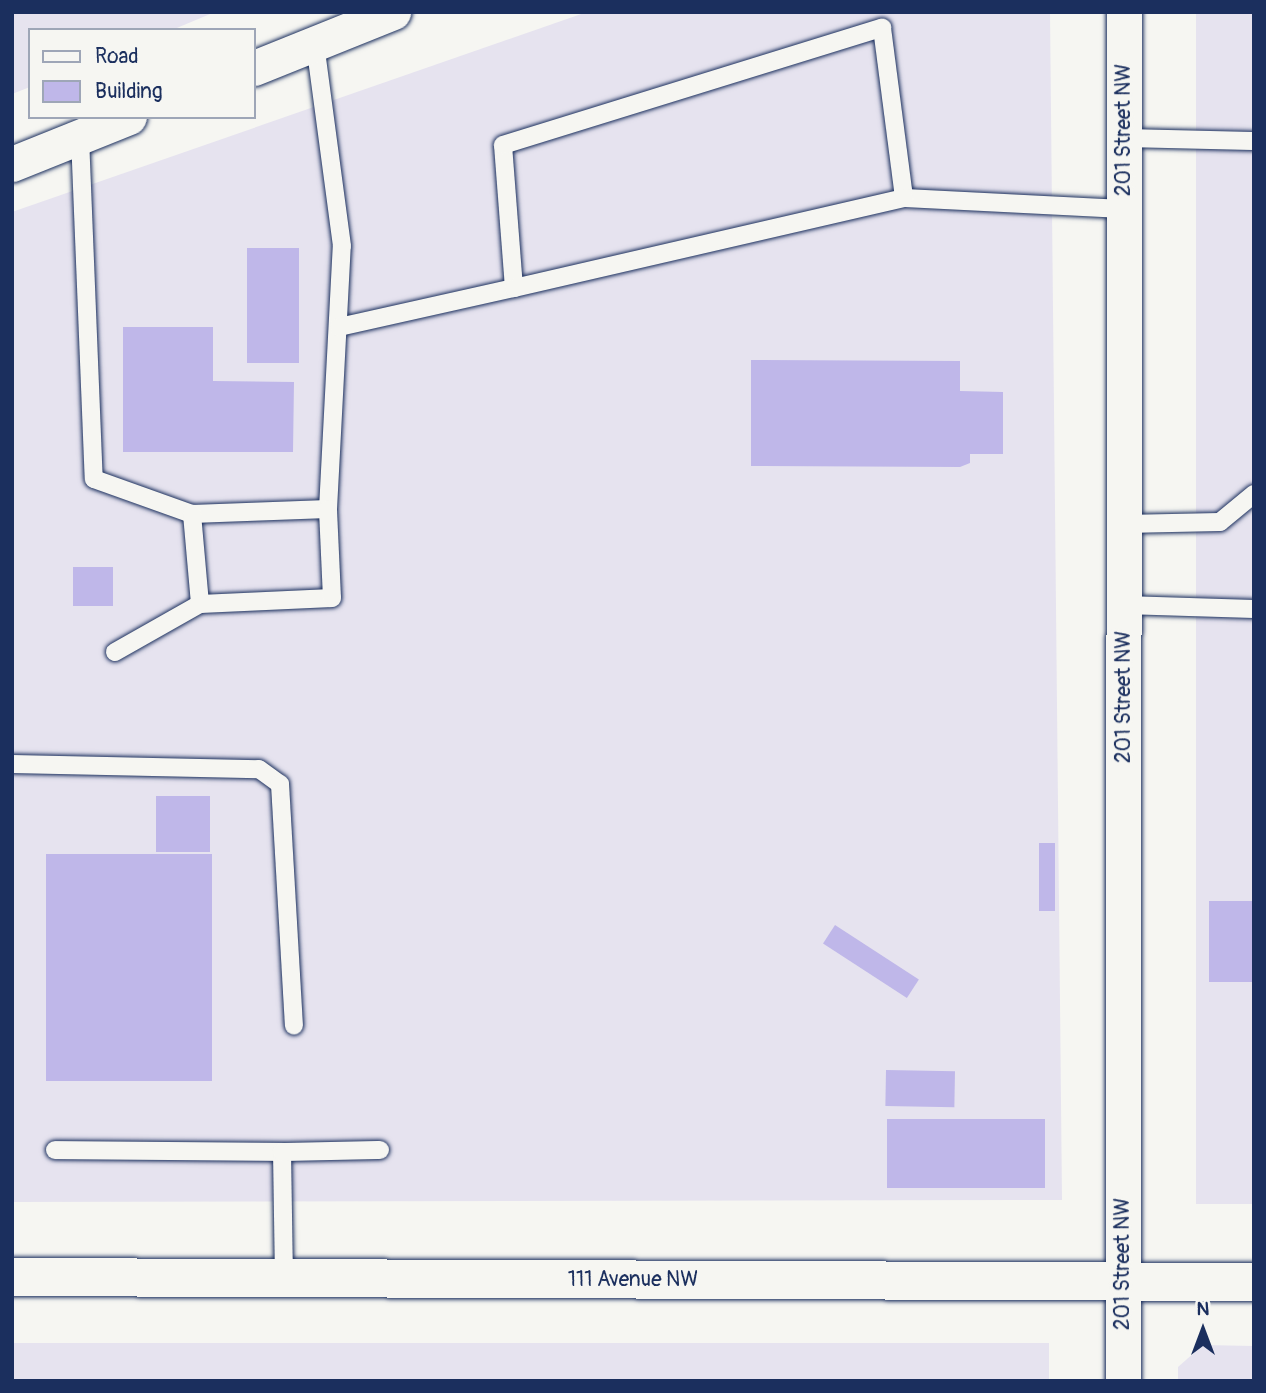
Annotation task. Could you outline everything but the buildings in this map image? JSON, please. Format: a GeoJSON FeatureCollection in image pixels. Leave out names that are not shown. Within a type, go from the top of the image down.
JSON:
{"type":"FeatureCollection","features":[{"type":"Feature","properties":{"kind":"street"},"geometry":{"type":"LineString","coordinates":[[256,67],[393,12]]}},
{"type":"Feature","properties":{"kind":"street","name":"201 Street NW"},"geometry":{"type":"LineString","coordinates":[[1123,1381],[1124,12]]}},
{"type":"Feature","properties":{"kind":"street"},"geometry":{"type":"LineString","coordinates":[[12,164],[124,119]]}},
{"type":"Feature","properties":{"kind":"street","name":"111 Avenue NW"},"geometry":{"type":"LineString","coordinates":[[12,1277],[1254,1282]]}},
{"type":"Feature","properties":{"kind":"lane"},"geometry":{"type":"LineString","coordinates":[[514,288],[503,145],[881,27],[904,198]]}},
{"type":"Feature","properties":{"kind":"lane"},"geometry":{"type":"LineString","coordinates":[[115,652],[200,604],[332,598],[328,509],[342,246],[315,43]]}},
{"type":"Feature","properties":{"kind":"lane"},"geometry":{"type":"LineString","coordinates":[[80,137],[94,479],[191,514],[328,509]]}},
{"type":"Feature","properties":{"kind":"lane"},"geometry":{"type":"LineString","coordinates":[[1124,138],[1254,141]]}},
{"type":"Feature","properties":{"kind":"lane"},"geometry":{"type":"LineString","coordinates":[[339,327],[904,198],[1124,209]]}},
{"type":"Feature","properties":{"kind":"lane"},"geometry":{"type":"LineString","coordinates":[[1124,524],[1220,522],[1254,494]]}},
{"type":"Feature","properties":{"kind":"lane"},"geometry":{"type":"LineString","coordinates":[[191,514],[200,604]]}},
{"type":"Feature","properties":{"kind":"lane"},"geometry":{"type":"LineString","coordinates":[[1124,605],[1254,609]]}},
{"type":"Feature","properties":{"kind":"lane"},"geometry":{"type":"LineString","coordinates":[[12,764],[259,769],[281,784],[294,1026]]}},
{"type":"Feature","properties":{"kind":"lane"},"geometry":{"type":"LineString","coordinates":[[55,1150],[380,1150]]}},
{"type":"Feature","properties":{"kind":"lane"},"geometry":{"type":"LineString","coordinates":[[282,1152],[284,1279]]}},
{"type":"Feature","properties":{"kind":"shaded area"},"geometry":{"type":"Polygon","coordinates":[[[12,12],[215,12],[177,28],[28,28],[28,88],[12,94],[12,12]]]}},
{"type":"Feature","properties":{"kind":"shaded area"},"geometry":{"type":"Polygon","coordinates":[[[587,12],[1050,12],[1062,1200],[12,1202],[12,212],[587,12]]]}},
{"type":"Feature","properties":{"kind":"shaded area"},"geometry":{"type":"Polygon","coordinates":[[[1196,12],[1254,12],[1254,1204],[1196,1204],[1196,12]]]}},
{"type":"Feature","properties":{"kind":"shaded area"},"geometry":{"type":"Polygon","coordinates":[[[12,1343],[1049,1343],[1049,1381],[12,1381],[12,1343]]]}},
{"type":"Feature","properties":{"kind":"shaded area"},"geometry":{"type":"Polygon","coordinates":[[[1203,1345],[1254,1346],[1254,1381],[1178,1381],[1178,1367],[1203,1345]]]}}]}
